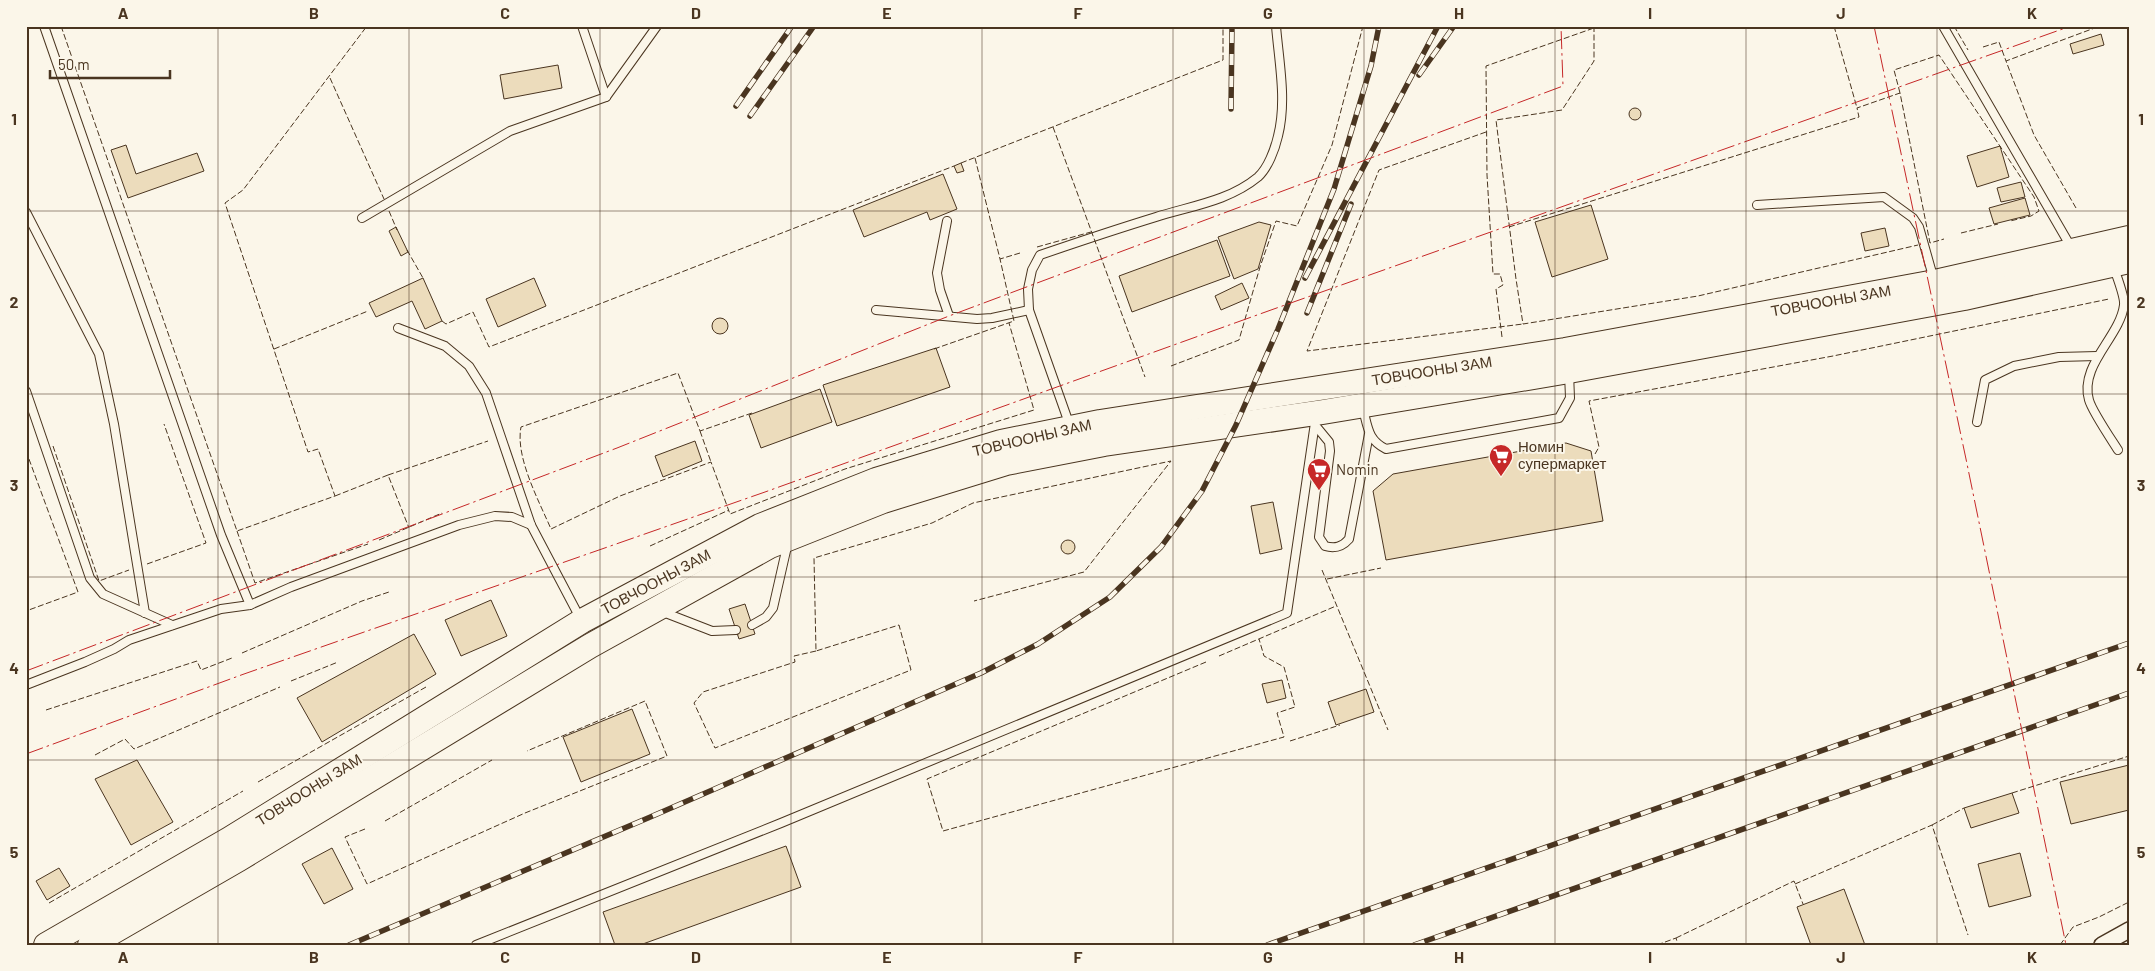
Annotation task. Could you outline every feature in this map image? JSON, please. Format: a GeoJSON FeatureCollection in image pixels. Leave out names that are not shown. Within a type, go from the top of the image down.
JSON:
{"type":"FeatureCollection","features":[{"type":"Feature","properties":{"kind":"highway","name":"ТОВЧООНЫ ЗАМ"},"geometry":{"type":"LineString","coordinates":[[90,945],[239,859],[590,646],[656,609],[770,546],[883,501],[1006,463],[1104,444],[1316,419],[1362,406],[1569,371],[1879,314],[2079,261],[2129,238]]}},
{"type":"Feature","properties":{"kind":"highway","name":"ТОВЧООНЫ ЗАМ"},"geometry":{"type":"LineString","coordinates":[[46,945],[228,840],[582,621],[760,526],[876,480],[1001,442],[1071,428],[1565,350],[1935,282],[2079,261],[2121,262]]}},
{"type":"Feature","properties":{"kind":"street"},"geometry":{"type":"LineString","coordinates":[[2102,945],[2129,930]]}},
{"type":"Feature","properties":{"kind":"lane"},"geometry":{"type":"LineString","coordinates":[[44,26],[221,536],[250,604]]}},
{"type":"Feature","properties":{"kind":"lane"},"geometry":{"type":"LineString","coordinates":[[582,26],[606,97]]}},
{"type":"Feature","properties":{"kind":"lane"},"geometry":{"type":"LineString","coordinates":[[362,218],[510,131],[606,97],[657,26]]}},
{"type":"Feature","properties":{"kind":"lane"},"geometry":{"type":"LineString","coordinates":[[1071,428],[1029,310],[1028,288],[1032,270],[1040,255],[1158,216],[1214,201],[1245,186],[1260,175],[1272,154],[1278,136],[1283,104],[1276,26]]}},
{"type":"Feature","properties":{"kind":"lane"},"geometry":{"type":"LineString","coordinates":[[1943,26],[2079,261]]}},
{"type":"Feature","properties":{"kind":"lane"},"geometry":{"type":"LineString","coordinates":[[1758,205],[1884,197],[1913,218],[1919,227],[1935,282]]}},
{"type":"Feature","properties":{"kind":"lane"},"geometry":{"type":"LineString","coordinates":[[26,212],[99,354],[115,433],[145,613]]}},
{"type":"Feature","properties":{"kind":"lane"},"geometry":{"type":"LineString","coordinates":[[947,222],[937,273],[940,290],[949,316]]}},
{"type":"Feature","properties":{"kind":"lane"},"geometry":{"type":"LineString","coordinates":[[2118,450],[2089,400],[2089,382],[2097,356],[2113,332],[2124,304],[2121,262]]}},
{"type":"Feature","properties":{"kind":"lane"},"geometry":{"type":"LineString","coordinates":[[876,310],[992,318],[1029,310]]}},
{"type":"Feature","properties":{"kind":"lane"},"geometry":{"type":"LineString","coordinates":[[398,328],[445,346],[469,366],[486,393],[531,525],[582,621]]}},
{"type":"Feature","properties":{"kind":"lane"},"geometry":{"type":"LineString","coordinates":[[1977,422],[1986,380],[2014,366],[2059,357],[2097,356]]}},
{"type":"Feature","properties":{"kind":"lane"},"geometry":{"type":"LineString","coordinates":[[1362,406],[1369,434],[1376,444],[1386,450],[1559,418],[1570,398],[1569,371]]}},
{"type":"Feature","properties":{"kind":"lane"},"geometry":{"type":"LineString","coordinates":[[26,391],[90,578],[103,594],[172,625]]}},
{"type":"Feature","properties":{"kind":"lane"},"geometry":{"type":"LineString","coordinates":[[1316,419],[1329,442],[1330,451],[1319,537],[1325,546],[1332,548],[1344,545],[1349,539],[1369,434]]}},
{"type":"Feature","properties":{"kind":"lane"},"geometry":{"type":"LineString","coordinates":[[476,945],[781,823],[1287,613],[1316,419]]}},
{"type":"Feature","properties":{"kind":"lane"},"geometry":{"type":"LineString","coordinates":[[26,685],[85,662],[129,640],[221,609],[250,604],[300,583],[460,525],[495,516],[512,517],[531,525]]}},
{"type":"Feature","properties":{"kind":"lane"},"geometry":{"type":"LineString","coordinates":[[752,625],[766,618],[773,608],[789,538]]}},
{"type":"Feature","properties":{"kind":"lane"},"geometry":{"type":"LineString","coordinates":[[656,609],[712,631],[736,630]]}},
{"type":"Feature","properties":{"kind":"building"},"geometry":{"type":"Polygon","coordinates":[[[2101,34],[2104,45],[2073,54],[2070,44],[2101,34]]]}},
{"type":"Feature","properties":{"kind":"building"},"geometry":{"type":"Polygon","coordinates":[[[558,65],[562,88],[504,99],[500,75],[558,65]]]}},
{"type":"Feature","properties":{"kind":"building"},"geometry":{"type":"Polygon","coordinates":[[[1637,108],[1640,109],[1640,119],[1633,120],[1630,119],[1629,112],[1630,109],[1637,108]]]}},
{"type":"Feature","properties":{"kind":"building"},"geometry":{"type":"Polygon","coordinates":[[[126,145],[136,174],[197,153],[204,171],[128,198],[111,150],[126,145]]]}},
{"type":"Feature","properties":{"kind":"building"},"geometry":{"type":"Polygon","coordinates":[[[2000,146],[2009,177],[1977,187],[1967,156],[2000,146]]]}},
{"type":"Feature","properties":{"kind":"building"},"geometry":{"type":"Polygon","coordinates":[[[961,163],[964,171],[957,173],[954,166],[961,163]]]}},
{"type":"Feature","properties":{"kind":"building"},"geometry":{"type":"Polygon","coordinates":[[[943,174],[957,209],[930,220],[927,212],[864,237],[853,210],[943,174]]]}},
{"type":"Feature","properties":{"kind":"building"},"geometry":{"type":"Polygon","coordinates":[[[2021,182],[2025,197],[2001,202],[1997,188],[2021,182]]]}},
{"type":"Feature","properties":{"kind":"building"},"geometry":{"type":"Polygon","coordinates":[[[2025,198],[2030,215],[1994,224],[1989,208],[2025,198]]]}},
{"type":"Feature","properties":{"kind":"building"},"geometry":{"type":"Polygon","coordinates":[[[1591,205],[1608,259],[1552,277],[1535,222],[1591,205]]]}},
{"type":"Feature","properties":{"kind":"building"},"geometry":{"type":"Polygon","coordinates":[[[1259,222],[1271,225],[1258,269],[1234,279],[1218,237],[1259,222]]]}},
{"type":"Feature","properties":{"kind":"building"},"geometry":{"type":"Polygon","coordinates":[[[396,227],[408,252],[401,256],[389,231],[396,227]]]}},
{"type":"Feature","properties":{"kind":"building"},"geometry":{"type":"Polygon","coordinates":[[[1885,228],[1889,246],[1865,251],[1861,233],[1885,228]]]}},
{"type":"Feature","properties":{"kind":"building"},"geometry":{"type":"Polygon","coordinates":[[[1217,240],[1230,276],[1132,312],[1119,276],[1217,240]]]}},
{"type":"Feature","properties":{"kind":"building"},"geometry":{"type":"Polygon","coordinates":[[[423,278],[442,321],[425,329],[412,301],[376,317],[369,303],[423,278]]]}},
{"type":"Feature","properties":{"kind":"building"},"geometry":{"type":"Polygon","coordinates":[[[534,278],[546,306],[498,327],[486,299],[534,278]]]}},
{"type":"Feature","properties":{"kind":"building"},"geometry":{"type":"Polygon","coordinates":[[[1242,283],[1249,298],[1221,310],[1215,296],[1242,283]]]}},
{"type":"Feature","properties":{"kind":"building"},"geometry":{"type":"Polygon","coordinates":[[[717,318],[723,318],[728,323],[726,332],[717,334],[712,329],[712,323],[717,318]]]}},
{"type":"Feature","properties":{"kind":"building"},"geometry":{"type":"Polygon","coordinates":[[[936,348],[950,387],[837,426],[823,385],[936,348]]]}},
{"type":"Feature","properties":{"kind":"building"},"geometry":{"type":"Polygon","coordinates":[[[820,389],[832,422],[761,448],[749,415],[820,389]]]}},
{"type":"Feature","properties":{"kind":"building"},"geometry":{"type":"Polygon","coordinates":[[[695,441],[702,461],[663,477],[655,456],[695,441]]]}},
{"type":"Feature","properties":{"kind":"building"},"geometry":{"type":"Polygon","coordinates":[[[1566,443],[1591,451],[1603,521],[1386,560],[1373,491],[1393,474],[1566,443]]]}},
{"type":"Feature","properties":{"kind":"building"},"geometry":{"type":"Polygon","coordinates":[[[1273,502],[1282,549],[1260,554],[1251,506],[1273,502]]]}},
{"type":"Feature","properties":{"kind":"building"},"geometry":{"type":"Polygon","coordinates":[[[1068,540],[1073,542],[1075,547],[1073,552],[1068,554],[1063,552],[1061,547],[1063,542],[1068,540]]]}},
{"type":"Feature","properties":{"kind":"building"},"geometry":{"type":"Polygon","coordinates":[[[491,600],[507,636],[461,656],[445,620],[491,600]]]}},
{"type":"Feature","properties":{"kind":"building"},"geometry":{"type":"Polygon","coordinates":[[[745,604],[755,634],[739,639],[729,609],[745,604]]]}},
{"type":"Feature","properties":{"kind":"building"},"geometry":{"type":"Polygon","coordinates":[[[414,634],[436,674],[322,742],[297,698],[414,634]]]}},
{"type":"Feature","properties":{"kind":"building"},"geometry":{"type":"Polygon","coordinates":[[[1282,680],[1286,698],[1267,703],[1262,684],[1282,680]]]}},
{"type":"Feature","properties":{"kind":"building"},"geometry":{"type":"Polygon","coordinates":[[[1366,689],[1374,712],[1336,725],[1328,702],[1366,689]]]}},
{"type":"Feature","properties":{"kind":"building"},"geometry":{"type":"Polygon","coordinates":[[[632,709],[650,754],[581,782],[563,737],[632,709]]]}},
{"type":"Feature","properties":{"kind":"building"},"geometry":{"type":"Polygon","coordinates":[[[137,760],[173,822],[131,845],[95,779],[137,760]]]}},
{"type":"Feature","properties":{"kind":"building"},"geometry":{"type":"Polygon","coordinates":[[[2129,765],[2129,810],[2071,824],[2060,782],[2129,765]]]}},
{"type":"Feature","properties":{"kind":"building"},"geometry":{"type":"Polygon","coordinates":[[[2012,793],[2019,813],[1971,828],[1964,808],[2012,793]]]}},
{"type":"Feature","properties":{"kind":"building"},"geometry":{"type":"Polygon","coordinates":[[[786,846],[801,887],[640,945],[615,945],[603,912],[786,846]]]}},
{"type":"Feature","properties":{"kind":"building"},"geometry":{"type":"Polygon","coordinates":[[[332,848],[353,889],[324,904],[302,864],[332,848]]]}},
{"type":"Feature","properties":{"kind":"building"},"geometry":{"type":"Polygon","coordinates":[[[2020,853],[2031,896],[1989,907],[1978,864],[2020,853]]]}},
{"type":"Feature","properties":{"kind":"building"},"geometry":{"type":"Polygon","coordinates":[[[59,868],[70,886],[47,900],[36,881],[59,868]]]}},
{"type":"Feature","properties":{"kind":"building"},"geometry":{"type":"Polygon","coordinates":[[[1844,889],[1865,945],[1811,945],[1797,907],[1844,889]]]}},
{"type":"Feature","properties":{"kind":"railway"},"geometry":{"type":"LineString","coordinates":[[736,106],[792,26]]}},
{"type":"Feature","properties":{"kind":"railway"},"geometry":{"type":"LineString","coordinates":[[750,116],[814,26]]}},
{"type":"Feature","properties":{"kind":"railway"},"geometry":{"type":"LineString","coordinates":[[1231,109],[1232,26]]}},
{"type":"Feature","properties":{"kind":"railway"},"geometry":{"type":"LineString","coordinates":[[349,945],[648,818],[981,673],[1038,644],[1110,597],[1161,547],[1202,491],[1236,425],[1278,329],[1334,189],[1371,66],[1379,26]]}},
{"type":"Feature","properties":{"kind":"railway"},"geometry":{"type":"LineString","coordinates":[[1305,278],[1438,26]]}},
{"type":"Feature","properties":{"kind":"railway"},"geometry":{"type":"LineString","coordinates":[[1419,75],[1454,26]]}},
{"type":"Feature","properties":{"kind":"railway"},"geometry":{"type":"LineString","coordinates":[[1307,313],[1351,204]]}},
{"type":"Feature","properties":{"kind":"railway"},"geometry":{"type":"LineString","coordinates":[[1267,945],[2129,643]]}},
{"type":"Feature","properties":{"kind":"railway"},"geometry":{"type":"LineString","coordinates":[[1414,945],[2129,693]]}},
{"type":"Feature","properties":{"kind":"fence"},"geometry":{"type":"LineString","coordinates":[[61,26],[237,531],[335,496],[318,449],[308,452],[225,203],[243,190],[367,26]]}},
{"type":"Feature","properties":{"kind":"fence"},"geometry":{"type":"LineString","coordinates":[[961,163],[1223,60],[1223,26]]}},
{"type":"Feature","properties":{"kind":"fence"},"geometry":{"type":"LineString","coordinates":[[1171,366],[1239,340],[1260,267],[1276,221],[1297,226],[1332,145],[1363,26]]}},
{"type":"Feature","properties":{"kind":"fence"},"geometry":{"type":"LineString","coordinates":[[1594,26],[1594,61],[1562,110],[1496,120],[1523,324],[1698,296],[1918,245]]}},
{"type":"Feature","properties":{"kind":"fence"},"geometry":{"type":"LineString","coordinates":[[1834,26],[1857,108]]}},
{"type":"Feature","properties":{"kind":"fence"},"geometry":{"type":"LineString","coordinates":[[1954,26],[1968,50]]}},
{"type":"Feature","properties":{"kind":"fence"},"geometry":{"type":"LineString","coordinates":[[2076,208],[2034,135],[2006,61],[2100,26]]}},
{"type":"Feature","properties":{"kind":"fence"},"geometry":{"type":"LineString","coordinates":[[1502,337],[1496,289],[1503,285],[1500,274],[1493,274],[1487,175],[1486,66],[1594,28]]}},
{"type":"Feature","properties":{"kind":"fence"},"geometry":{"type":"LineString","coordinates":[[1983,47],[1999,42],[2006,61]]}},
{"type":"Feature","properties":{"kind":"fence"},"geometry":{"type":"LineString","coordinates":[[1900,93],[1894,70],[1939,55],[2034,197],[2039,211],[2031,216],[2010,221]]}},
{"type":"Feature","properties":{"kind":"fence"},"geometry":{"type":"LineString","coordinates":[[330,78],[384,199]]}},
{"type":"Feature","properties":{"kind":"fence"},"geometry":{"type":"LineString","coordinates":[[1509,227],[1859,117],[1857,108],[1900,93],[1930,243],[1944,239]]}},
{"type":"Feature","properties":{"kind":"fence"},"geometry":{"type":"LineString","coordinates":[[1053,127],[1145,377]]}},
{"type":"Feature","properties":{"kind":"fence"},"geometry":{"type":"LineString","coordinates":[[1486,132],[1379,170],[1307,351],[1523,324]]}},
{"type":"Feature","properties":{"kind":"fence"},"geometry":{"type":"LineString","coordinates":[[975,158],[1000,259],[1020,253]]}},
{"type":"Feature","properties":{"kind":"fence"},"geometry":{"type":"LineString","coordinates":[[442,321],[446,324],[473,312],[489,347],[954,166]]}},
{"type":"Feature","properties":{"kind":"fence"},"geometry":{"type":"LineString","coordinates":[[389,211],[397,230]]}},
{"type":"Feature","properties":{"kind":"fence"},"geometry":{"type":"LineString","coordinates":[[1961,233],[1998,224]]}},
{"type":"Feature","properties":{"kind":"fence"},"geometry":{"type":"LineString","coordinates":[[1037,247],[1091,232]]}},
{"type":"Feature","properties":{"kind":"fence"},"geometry":{"type":"LineString","coordinates":[[407,250],[423,278]]}},
{"type":"Feature","properties":{"kind":"fence"},"geometry":{"type":"LineString","coordinates":[[934,349],[1014,321],[1000,259]]}},
{"type":"Feature","properties":{"kind":"fence"},"geometry":{"type":"LineString","coordinates":[[1595,454],[1599,447],[1589,401],[1833,356],[2109,299]]}},
{"type":"Feature","properties":{"kind":"fence"},"geometry":{"type":"LineString","coordinates":[[274,349],[368,311]]}},
{"type":"Feature","properties":{"kind":"fence"},"geometry":{"type":"LineString","coordinates":[[752,413],[700,431],[678,373],[521,427],[521,452],[529,479],[551,529],[620,496],[711,462],[730,514],[845,469],[1034,410],[1009,323]]}},
{"type":"Feature","properties":{"kind":"fence"},"geometry":{"type":"LineString","coordinates":[[147,564],[206,543],[164,424]]}},
{"type":"Feature","properties":{"kind":"fence"},"geometry":{"type":"LineString","coordinates":[[700,431],[711,462]]}},
{"type":"Feature","properties":{"kind":"fence"},"geometry":{"type":"LineString","coordinates":[[388,475],[488,441]]}},
{"type":"Feature","properties":{"kind":"fence"},"geometry":{"type":"LineString","coordinates":[[53,446],[99,581],[129,570]]}},
{"type":"Feature","properties":{"kind":"fence"},"geometry":{"type":"LineString","coordinates":[[26,451],[78,592],[26,611]]}},
{"type":"Feature","properties":{"kind":"fence"},"geometry":{"type":"LineString","coordinates":[[816,651],[794,656],[795,662],[703,692],[694,703],[715,748],[911,670],[899,625],[816,651],[814,558],[932,523],[973,503],[1171,461],[1084,572],[974,601]]}},
{"type":"Feature","properties":{"kind":"fence"},"geometry":{"type":"LineString","coordinates":[[335,496],[388,475],[409,528]]}},
{"type":"Feature","properties":{"kind":"fence"},"geometry":{"type":"LineString","coordinates":[[650,546],[729,510]]}},
{"type":"Feature","properties":{"kind":"fence"},"geometry":{"type":"LineString","coordinates":[[379,540],[442,513]]}},
{"type":"Feature","properties":{"kind":"fence"},"geometry":{"type":"LineString","coordinates":[[237,531],[255,583],[368,544]]}},
{"type":"Feature","properties":{"kind":"fence"},"geometry":{"type":"LineString","coordinates":[[1327,579],[1381,568]]}},
{"type":"Feature","properties":{"kind":"fence"},"geometry":{"type":"LineString","coordinates":[[1322,570],[1388,730]]}},
{"type":"Feature","properties":{"kind":"fence"},"geometry":{"type":"LineString","coordinates":[[242,653],[362,601],[389,592]]}},
{"type":"Feature","properties":{"kind":"fence"},"geometry":{"type":"LineString","coordinates":[[1219,656],[1336,606]]}},
{"type":"Feature","properties":{"kind":"fence"},"geometry":{"type":"LineString","coordinates":[[1206,662],[927,779],[943,831],[1284,737],[1277,713],[1295,707],[1284,667],[1264,656],[1259,639]]}},
{"type":"Feature","properties":{"kind":"fence"},"geometry":{"type":"LineString","coordinates":[[46,710],[197,661],[201,670],[232,658]]}},
{"type":"Feature","properties":{"kind":"fence"},"geometry":{"type":"LineString","coordinates":[[291,681],[338,662]]}},
{"type":"Feature","properties":{"kind":"fence"},"geometry":{"type":"LineString","coordinates":[[95,755],[125,739],[134,749],[280,687]]}},
{"type":"Feature","properties":{"kind":"fence"},"geometry":{"type":"LineString","coordinates":[[258,782],[426,687]]}},
{"type":"Feature","properties":{"kind":"fence"},"geometry":{"type":"LineString","coordinates":[[365,829],[345,837],[367,884],[525,813],[667,756],[645,701],[527,751]]}},
{"type":"Feature","properties":{"kind":"fence"},"geometry":{"type":"LineString","coordinates":[[1290,741],[1340,725]]}},
{"type":"Feature","properties":{"kind":"fence"},"geometry":{"type":"LineString","coordinates":[[2012,793],[2129,756]]}},
{"type":"Feature","properties":{"kind":"fence"},"geometry":{"type":"LineString","coordinates":[[385,821],[492,760]]}},
{"type":"Feature","properties":{"kind":"fence"},"geometry":{"type":"LineString","coordinates":[[49,903],[243,791]]}},
{"type":"Feature","properties":{"kind":"fence"},"geometry":{"type":"LineString","coordinates":[[1932,825],[1964,808]]}},
{"type":"Feature","properties":{"kind":"fence"},"geometry":{"type":"LineString","coordinates":[[1795,884],[1932,825],[1968,935]]}},
{"type":"Feature","properties":{"kind":"fence"},"geometry":{"type":"LineString","coordinates":[[1676,938],[1794,881],[1803,904]]}},
{"type":"Feature","properties":{"kind":"fence"},"geometry":{"type":"LineString","coordinates":[[2060,945],[2073,927],[2129,902]]}},
{"type":"Feature","properties":{"kind":"fence"},"geometry":{"type":"LineString","coordinates":[[1657,945],[1676,938],[1678,945]]}},
{"type":"Feature","properties":{"kind":"power"},"geometry":{"type":"LineString","coordinates":[[26,671],[617,448],[949,316],[1563,86],[1561,26]]}},
{"type":"Feature","properties":{"kind":"power"},"geometry":{"type":"LineString","coordinates":[[1874,26],[1966,459],[2066,945]]}},
{"type":"Feature","properties":{"kind":"power"},"geometry":{"type":"LineString","coordinates":[[26,754],[244,674],[765,492],[2071,26]]}},
{"type":"Feature","properties":{"kind":"place","name":"Номин супермаркет"},"geometry":{"type":"Point","coordinates":[1501,477]}},
{"type":"Feature","properties":{"kind":"place","name":"Nomin"},"geometry":{"type":"Point","coordinates":[1319,491]}}]}
